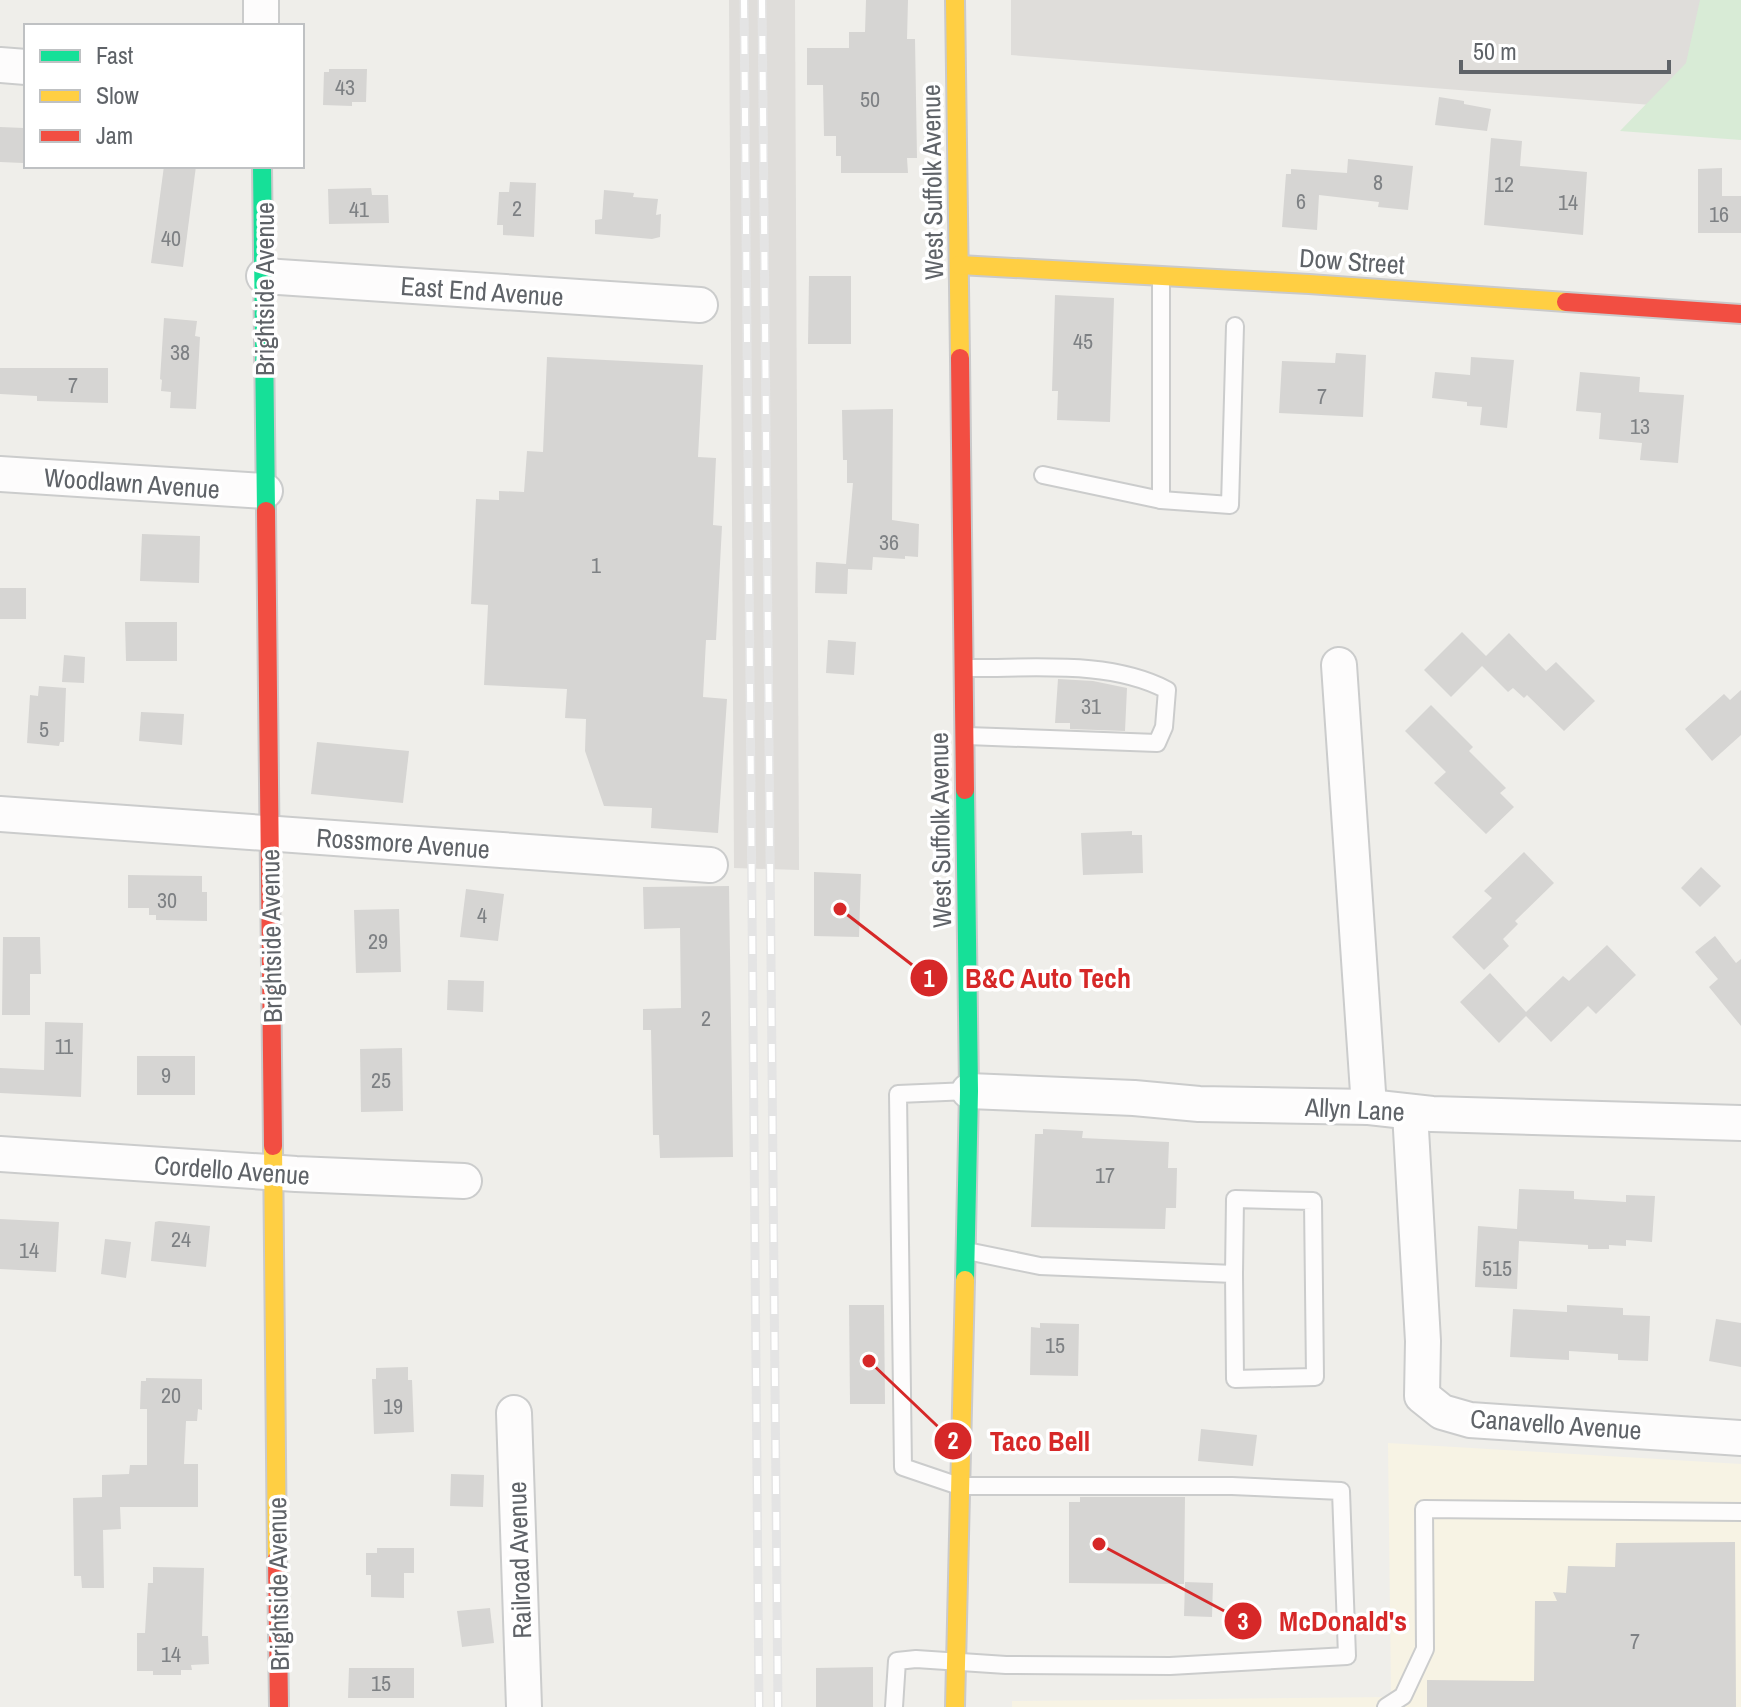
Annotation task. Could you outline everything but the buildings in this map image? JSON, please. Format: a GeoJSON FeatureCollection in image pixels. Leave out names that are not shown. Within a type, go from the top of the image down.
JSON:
{"type":"FeatureCollection","features":[{"type":"Feature","properties":{"kind":"street"},"geometry":{"type":"LineString","coordinates":[[261,0],[261,24]]}},
{"type":"Feature","properties":{"kind":"street","name":"West Suffolk Avenue"},"geometry":{"type":"LineString","coordinates":[[955,0],[969,1091],[955,1707]]}},
{"type":"Feature","properties":{"kind":"street"},"geometry":{"type":"LineString","coordinates":[[0,65],[24,67]]}},
{"type":"Feature","properties":{"kind":"street","name":"Brightside Avenue"},"geometry":{"type":"LineString","coordinates":[[262,168],[279,1707]]}},
{"type":"Feature","properties":{"kind":"street","name":"Dow Street"},"geometry":{"type":"LineString","coordinates":[[959,265],[1741,314]]}},
{"type":"Feature","properties":{"kind":"street","name":"East End Avenue"},"geometry":{"type":"LineString","coordinates":[[264,276],[700,305]]}},
{"type":"Feature","properties":{"kind":"street","name":"Woodlawn Avenue"},"geometry":{"type":"LineString","coordinates":[[0,474],[265,491]]}},
{"type":"Feature","properties":{"kind":"street"},"geometry":{"type":"LineString","coordinates":[[1339,665],[1369,1107]]}},
{"type":"Feature","properties":{"kind":"street","name":"Rossmore Avenue"},"geometry":{"type":"LineString","coordinates":[[0,814],[710,865]]}},
{"type":"Feature","properties":{"kind":"street","name":"Allyn Lane"},"geometry":{"type":"LineString","coordinates":[[969,1091],[1199,1104],[1369,1107],[1410,1112],[1741,1123]]}},
{"type":"Feature","properties":{"kind":"street","name":"Canavello Avenue"},"geometry":{"type":"LineString","coordinates":[[1410,1112],[1423,1341],[1422,1396],[1442,1412],[1470,1420],[1741,1438]]}},
{"type":"Feature","properties":{"kind":"street","name":"Cordello Avenue"},"geometry":{"type":"LineString","coordinates":[[0,1154],[274,1173],[464,1181]]}},
{"type":"Feature","properties":{"kind":"street","name":"Railroad Avenue"},"geometry":{"type":"LineString","coordinates":[[514,1413],[524,1707]]}},
{"type":"Feature","properties":{"kind":"lane"},"geometry":{"type":"LineString","coordinates":[[1161,276],[1161,500]]}},
{"type":"Feature","properties":{"kind":"lane"},"geometry":{"type":"LineString","coordinates":[[1043,475],[1161,500],[1230,505],[1235,326]]}},
{"type":"Feature","properties":{"kind":"lane"},"geometry":{"type":"LineString","coordinates":[[964,668],[1089,669],[1148,680],[1167,690],[1164,727],[1157,743],[965,736]]}},
{"type":"Feature","properties":{"kind":"lane"},"geometry":{"type":"LineString","coordinates":[[894,1707],[897,1661],[1170,1666],[1347,1656],[1341,1491],[1232,1486],[959,1486],[903,1467],[898,1094],[969,1091]]}},
{"type":"Feature","properties":{"kind":"lane"},"geometry":{"type":"LineString","coordinates":[[1235,1199],[1313,1201],[1315,1377],[1235,1379],[1234,1274],[1235,1199]]}},
{"type":"Feature","properties":{"kind":"lane"},"geometry":{"type":"LineString","coordinates":[[965,1251],[1040,1266],[1234,1274]]}},
{"type":"Feature","properties":{"kind":"lane"},"geometry":{"type":"LineString","coordinates":[[1386,1707],[1403,1696],[1425,1649],[1424,1509],[1741,1512]]}},
{"type":"Feature","properties":{"kind":"shaded area"},"geometry":{"type":"Polygon","coordinates":[[[729,0],[795,0],[799,870],[734,868],[729,0]]]}},
{"type":"Feature","properties":{"kind":"shaded area"},"geometry":{"type":"Polygon","coordinates":[[[1011,0],[1741,0],[1741,112],[1011,55],[1011,0]]]}},
{"type":"Feature","properties":{"kind":"shaded area"},"geometry":{"type":"Polygon","coordinates":[[[1388,1443],[1741,1464],[1741,1707],[1012,1707],[1012,1701],[1391,1697],[1388,1443]]]}},
{"type":"Feature","properties":{"kind":"green space"},"geometry":{"type":"Polygon","coordinates":[[[1700,0],[1741,0],[1741,140],[1620,131],[1686,63],[1700,0]]]}},
{"type":"Feature","properties":{"kind":"railway"},"geometry":{"type":"LineString","coordinates":[[744,0],[759,1707]]}},
{"type":"Feature","properties":{"kind":"railway"},"geometry":{"type":"LineString","coordinates":[[762,0],[778,1707]]}},
{"type":"Feature","properties":{"kind":"traffic: fast"},"geometry":{"type":"LineString","coordinates":[[262,168],[266,511]]}},
{"type":"Feature","properties":{"kind":"traffic: fast"},"geometry":{"type":"LineString","coordinates":[[965,790],[969,1091],[965,1280]]}},
{"type":"Feature","properties":{"kind":"traffic: slow"},"geometry":{"type":"LineString","coordinates":[[955,0],[960,358]]}},
{"type":"Feature","properties":{"kind":"traffic: slow"},"geometry":{"type":"LineString","coordinates":[[959,265],[1566,302]]}},
{"type":"Feature","properties":{"kind":"traffic: slow"},"geometry":{"type":"LineString","coordinates":[[273,1146],[277,1559]]}},
{"type":"Feature","properties":{"kind":"traffic: slow"},"geometry":{"type":"LineString","coordinates":[[955,1707],[965,1280]]}},
{"type":"Feature","properties":{"kind":"traffic: jam"},"geometry":{"type":"LineString","coordinates":[[1566,302],[1741,314]]}},
{"type":"Feature","properties":{"kind":"traffic: jam"},"geometry":{"type":"LineString","coordinates":[[960,358],[965,790]]}},
{"type":"Feature","properties":{"kind":"traffic: jam"},"geometry":{"type":"LineString","coordinates":[[266,511],[273,1146]]}},
{"type":"Feature","properties":{"kind":"traffic: jam"},"geometry":{"type":"LineString","coordinates":[[277,1559],[279,1707]]}},
{"type":"Feature","properties":{"kind":"place","name":"B&C Auto Tech"},"geometry":{"type":"Point","coordinates":[840,909]}},
{"type":"Feature","properties":{"kind":"place","name":"Taco Bell"},"geometry":{"type":"Point","coordinates":[869,1361]}},
{"type":"Feature","properties":{"kind":"place","name":"McDonald's"},"geometry":{"type":"Point","coordinates":[1099,1544]}}]}
